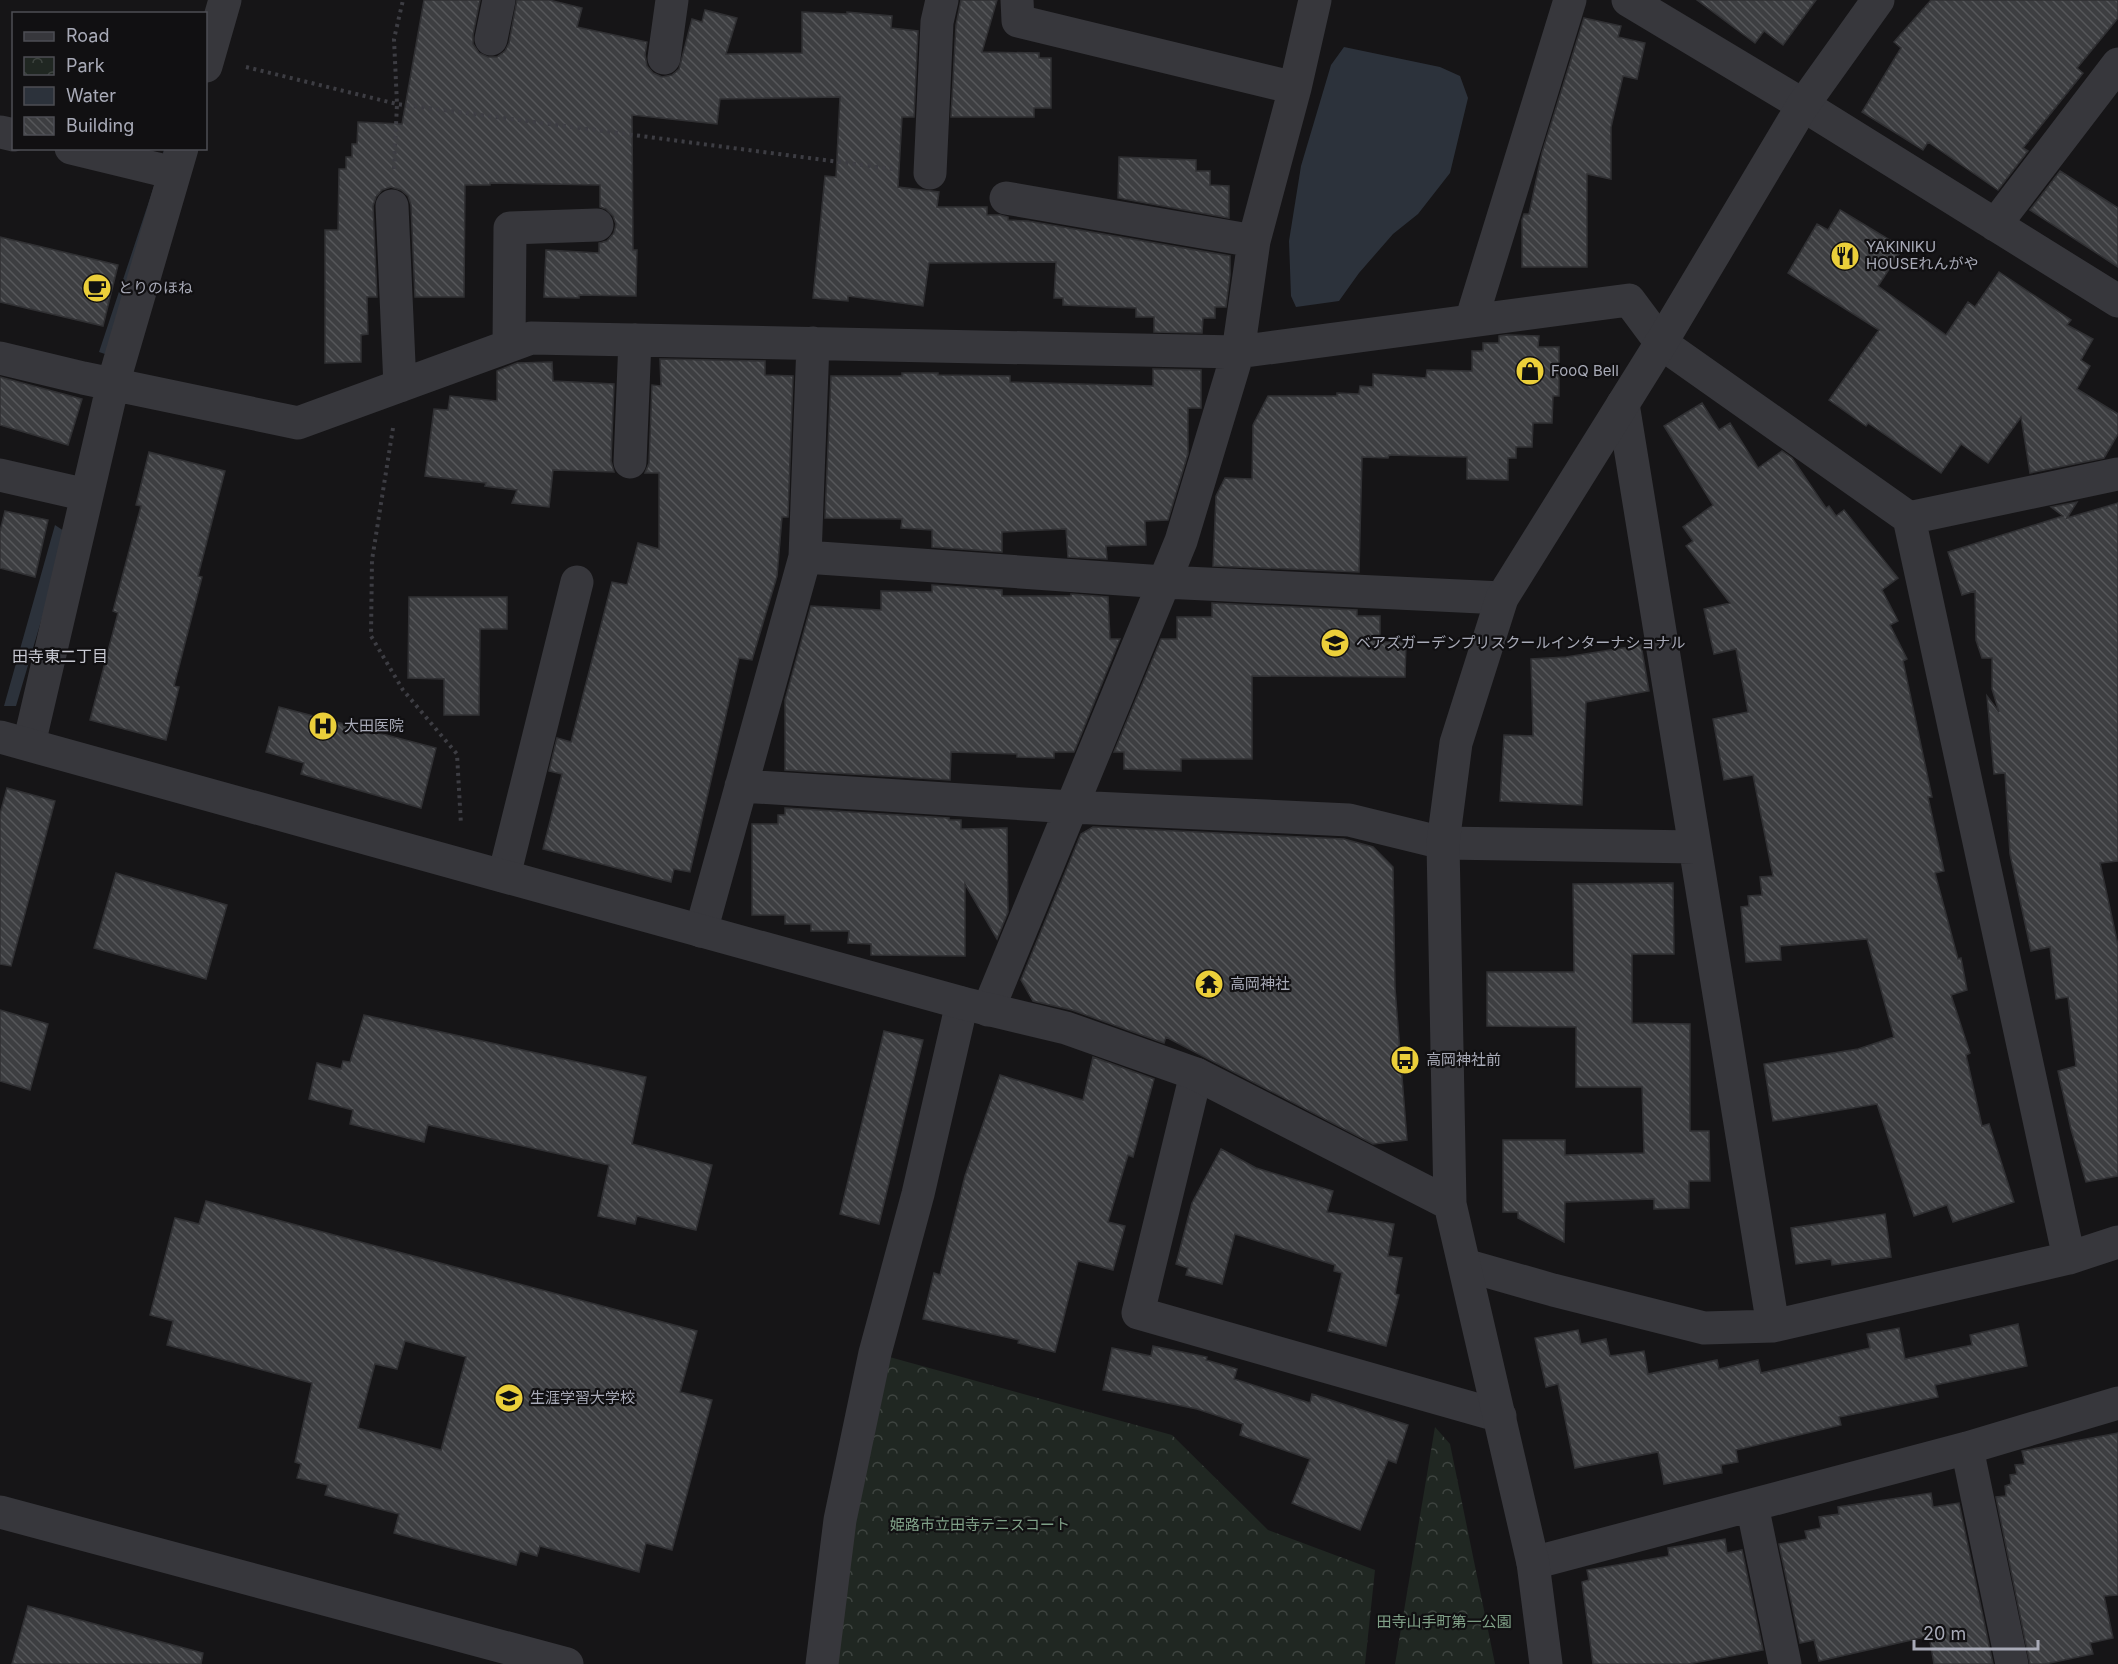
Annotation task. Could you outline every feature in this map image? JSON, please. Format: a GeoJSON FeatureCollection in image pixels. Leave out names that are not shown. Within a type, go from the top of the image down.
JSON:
{"type":"FeatureCollection","features":[{"type":"Feature","properties":{"kind":"street"},"geometry":{"type":"LineString","coordinates":[[207,62],[225,0]]}},
{"type":"Feature","properties":{"kind":"street"},"geometry":{"type":"LineString","coordinates":[[491,39],[499,0]]}},
{"type":"Feature","properties":{"kind":"street"},"geometry":{"type":"LineString","coordinates":[[664,57],[672,0]]}},
{"type":"Feature","properties":{"kind":"street"},"geometry":{"type":"LineString","coordinates":[[930,173],[937,22],[942,0]]}},
{"type":"Feature","properties":{"kind":"street"},"geometry":{"type":"LineString","coordinates":[[1017,0],[1018,21],[1294,88]]}},
{"type":"Feature","properties":{"kind":"street"},"geometry":{"type":"LineString","coordinates":[[822,1664],[840,1520],[875,1353],[918,1194],[975,1006],[1072,807],[1181,541],[1238,352],[1254,241],[1315,0]]}},
{"type":"Feature","properties":{"kind":"street"},"geometry":{"type":"LineString","coordinates":[[1471,321],[1570,0]]}},
{"type":"Feature","properties":{"kind":"street"},"geometry":{"type":"LineString","coordinates":[[1628,0],[1803,105],[2118,301]]}},
{"type":"Feature","properties":{"kind":"street"},"geometry":{"type":"LineString","coordinates":[[1546,1664],[1533,1563],[1450,1204],[1443,843],[1456,743],[1502,598],[1661,344],[1803,105],[1878,0]]}},
{"type":"Feature","properties":{"kind":"street"},"geometry":{"type":"LineString","coordinates":[[1995,225],[2118,64]]}},
{"type":"Feature","properties":{"kind":"street"},"geometry":{"type":"LineString","coordinates":[[79,150],[143,165],[178,161],[112,384],[87,495],[15,740],[701,931],[975,1006],[1066,1028],[1196,1074],[1450,1204]]}},
{"type":"Feature","properties":{"kind":"street"},"geometry":{"type":"LineString","coordinates":[[1006,198],[1254,241]]}},
{"type":"Feature","properties":{"kind":"street"},"geometry":{"type":"LineString","coordinates":[[392,206],[400,386]]}},
{"type":"Feature","properties":{"kind":"street"},"geometry":{"type":"LineString","coordinates":[[509,346],[510,228],[597,225]]}},
{"type":"Feature","properties":{"kind":"street"},"geometry":{"type":"LineString","coordinates":[[0,358],[298,423],[531,338],[1238,352],[1629,300],[1661,344],[1909,518],[2069,1257]]}},
{"type":"Feature","properties":{"kind":"street"},"geometry":{"type":"LineString","coordinates":[[630,462],[635,340]]}},
{"type":"Feature","properties":{"kind":"street"},"geometry":{"type":"LineString","coordinates":[[701,931],[805,556],[813,344]]}},
{"type":"Feature","properties":{"kind":"street"},"geometry":{"type":"LineString","coordinates":[[1623,404],[1773,1326]]}},
{"type":"Feature","properties":{"kind":"street"},"geometry":{"type":"LineString","coordinates":[[1909,518],[2118,474]]}},
{"type":"Feature","properties":{"kind":"street"},"geometry":{"type":"LineString","coordinates":[[0,475],[87,495]]}},
{"type":"Feature","properties":{"kind":"street"},"geometry":{"type":"LineString","coordinates":[[805,556],[1164,582],[1502,598]]}},
{"type":"Feature","properties":{"kind":"street"},"geometry":{"type":"LineString","coordinates":[[504,876],[551,628],[577,582]]}},
{"type":"Feature","properties":{"kind":"street"},"geometry":{"type":"LineString","coordinates":[[741,786],[1072,807],[1349,820],[1443,843],[1695,847]]}},
{"type":"Feature","properties":{"kind":"street"},"geometry":{"type":"LineString","coordinates":[[1196,1074],[1138,1313],[1500,1416]]}},
{"type":"Feature","properties":{"kind":"street"},"geometry":{"type":"LineString","coordinates":[[1465,1265],[1704,1328],[1773,1326],[2069,1257],[2118,1242]]}},
{"type":"Feature","properties":{"kind":"street"},"geometry":{"type":"LineString","coordinates":[[1533,1563],[1967,1448],[2118,1402]]}},
{"type":"Feature","properties":{"kind":"street"},"geometry":{"type":"LineString","coordinates":[[1967,1448],[2012,1664]]}},
{"type":"Feature","properties":{"kind":"street"},"geometry":{"type":"LineString","coordinates":[[1752,1505],[1785,1664]]}},
{"type":"Feature","properties":{"kind":"street"},"geometry":{"type":"LineString","coordinates":[[0,1512],[567,1664]]}},
{"type":"Feature","properties":{"kind":"path"},"geometry":{"type":"LineString","coordinates":[[392,206],[397,104],[394,39],[402,0]]}},
{"type":"Feature","properties":{"kind":"path"},"geometry":{"type":"LineString","coordinates":[[207,62],[397,104],[930,173]]}},
{"type":"Feature","properties":{"kind":"path"},"geometry":{"type":"LineString","coordinates":[[400,386],[372,560],[370,636],[403,690],[457,754],[463,865]]}},
{"type":"Feature","properties":{"kind":"green space","name":"姫路市立田寺テニスコート"},"geometry":{"type":"Polygon","coordinates":[[[875,1353],[1172,1435],[1268,1530],[1375,1570],[1365,1664],[822,1664],[875,1353]]]}},
{"type":"Feature","properties":{"kind":"green space","name":"田寺山手町第一公園"},"geometry":{"type":"Polygon","coordinates":[[[1435,1427],[1450,1444],[1495,1664],[1395,1664],[1435,1427]]]}},
{"type":"Feature","properties":{"kind":"water"},"geometry":{"type":"Polygon","coordinates":[[[1344,47],[1440,67],[1460,76],[1468,98],[1450,173],[1418,214],[1393,234],[1359,273],[1339,301],[1296,307],[1291,296],[1289,241],[1301,166],[1331,65],[1344,47]]]}},
{"type":"Feature","properties":{"kind":"water"},"geometry":{"type":"Polygon","coordinates":[[[164,150],[175,150],[114,357],[99,352],[158,174],[164,150]]]}},
{"type":"Feature","properties":{"kind":"water"},"geometry":{"type":"Polygon","coordinates":[[[55,525],[67,533],[16,706],[4,706],[55,525]]]}},
{"type":"Feature","properties":{"kind":"building"},"geometry":{"type":"Polygon","coordinates":[[[424,0],[480,0],[473,44],[479,53],[488,57],[497,57],[505,51],[509,43],[517,0],[549,0],[582,8],[577,27],[647,42],[645,55],[647,66],[653,73],[662,77],[672,75],[679,69],[692,19],[702,22],[705,10],[737,18],[726,54],[802,53],[802,12],[847,14],[847,12],[892,16],[891,28],[918,31],[914,117],[902,117],[898,187],[939,192],[937,207],[987,207],[987,215],[1000,215],[1008,217],[1008,220],[1028,221],[1230,256],[1226,307],[1215,307],[1215,318],[1203,318],[1202,333],[1154,332],[1154,317],[1136,317],[1136,308],[1063,305],[1063,298],[1054,298],[1056,262],[929,263],[923,306],[848,296],[848,301],[813,298],[825,176],[836,177],[840,97],[720,99],[717,124],[632,115],[633,250],[637,250],[636,296],[544,297],[546,250],[599,253],[599,243],[607,241],[614,233],[616,224],[613,216],[600,207],[600,185],[490,183],[490,185],[465,185],[464,297],[415,297],[411,205],[408,196],[401,190],[391,187],[382,190],[373,206],[377,297],[367,297],[368,334],[361,335],[361,362],[325,363],[325,230],[338,230],[339,169],[346,169],[346,157],[352,157],[352,144],[357,144],[358,122],[402,124],[424,0]]]}},
{"type":"Feature","properties":{"kind":"building"},"geometry":{"type":"Polygon","coordinates":[[[961,0],[997,0],[982,52],[1039,53],[1039,58],[1051,58],[1051,108],[1034,108],[1034,117],[951,117],[956,25],[961,0]]]}},
{"type":"Feature","properties":{"kind":"building"},"geometry":{"type":"Polygon","coordinates":[[[1697,0],[1816,0],[1783,45],[1764,31],[1755,43],[1697,0]]]}},
{"type":"Feature","properties":{"kind":"building"},"geometry":{"type":"Polygon","coordinates":[[[1931,0],[2118,0],[2118,18],[2077,68],[2083,73],[2023,148],[2028,151],[1998,190],[1928,142],[1923,150],[1862,112],[1901,48],[1894,42],[1931,0]]]}},
{"type":"Feature","properties":{"kind":"building"},"geometry":{"type":"Polygon","coordinates":[[[1584,18],[1621,26],[1618,37],[1645,43],[1637,79],[1623,76],[1611,127],[1611,179],[1587,174],[1587,267],[1522,267],[1522,220],[1524,214],[1529,214],[1542,153],[1584,18]]]}},
{"type":"Feature","properties":{"kind":"building"},"geometry":{"type":"Polygon","coordinates":[[[1119,157],[1196,160],[1196,171],[1210,171],[1210,185],[1229,186],[1229,218],[1118,198],[1119,157]]]}},
{"type":"Feature","properties":{"kind":"building"},"geometry":{"type":"Polygon","coordinates":[[[2060,171],[2118,208],[2118,267],[2030,210],[2060,171]]]}},
{"type":"Feature","properties":{"kind":"building"},"geometry":{"type":"Polygon","coordinates":[[[1840,210],[1903,248],[1878,286],[1946,335],[1968,302],[1975,307],[1999,272],[2071,320],[2067,325],[2093,339],[2081,360],[2090,366],[2077,389],[2118,414],[2118,434],[2104,458],[2030,473],[2021,417],[1988,463],[1961,444],[1941,473],[1868,423],[1866,426],[1829,400],[1879,330],[1788,273],[1817,224],[1828,230],[1840,210]]]}},
{"type":"Feature","properties":{"kind":"building"},"geometry":{"type":"Polygon","coordinates":[[[0,237],[118,265],[103,326],[0,302],[0,237]]]}},
{"type":"Feature","properties":{"kind":"building"},"geometry":{"type":"Polygon","coordinates":[[[1499,336],[1539,336],[1538,347],[1559,347],[1559,396],[1553,396],[1552,423],[1533,423],[1532,447],[1516,447],[1516,458],[1508,458],[1508,480],[1467,479],[1467,457],[1389,455],[1388,458],[1362,457],[1359,572],[1213,566],[1216,496],[1225,478],[1252,479],[1253,425],[1268,396],[1359,394],[1360,386],[1373,387],[1373,374],[1426,378],[1427,370],[1472,371],[1472,351],[1483,351],[1483,343],[1499,343],[1499,336]]]}},
{"type":"Feature","properties":{"kind":"building"},"geometry":{"type":"Polygon","coordinates":[[[660,359],[765,361],[765,375],[793,376],[788,517],[782,517],[777,576],[752,660],[739,658],[690,872],[674,869],[671,882],[543,849],[562,774],[549,771],[557,738],[571,742],[612,582],[627,585],[638,543],[659,549],[659,473],[645,473],[649,463],[652,385],[661,386],[660,359]]]}},
{"type":"Feature","properties":{"kind":"building"},"geometry":{"type":"Polygon","coordinates":[[[552,362],[553,381],[614,384],[611,461],[614,472],[553,470],[549,507],[512,503],[517,490],[485,486],[486,483],[425,476],[434,409],[448,410],[450,396],[497,401],[497,371],[517,363],[552,362]]]}},
{"type":"Feature","properties":{"kind":"building"},"geometry":{"type":"Polygon","coordinates":[[[1153,369],[1201,370],[1201,408],[1188,408],[1188,454],[1168,520],[1145,521],[1146,545],[1106,546],[1107,559],[1068,557],[1066,529],[1002,532],[1002,552],[932,547],[932,530],[901,528],[902,519],[825,518],[831,376],[902,376],[902,373],[938,373],[938,375],[1010,376],[1010,382],[1153,386],[1153,369]]]}},
{"type":"Feature","properties":{"kind":"building"},"geometry":{"type":"Polygon","coordinates":[[[0,377],[82,399],[68,445],[0,425],[0,377]]]}},
{"type":"Feature","properties":{"kind":"building"},"geometry":{"type":"Polygon","coordinates":[[[1702,403],[1719,430],[1730,423],[1758,468],[1782,451],[1792,458],[1826,508],[1829,506],[1836,516],[1844,510],[1898,578],[1882,590],[1898,621],[1890,625],[1907,659],[1903,661],[1932,797],[1928,797],[1944,871],[1935,873],[1958,959],[1961,958],[1967,990],[1951,995],[1970,1053],[1966,1055],[1982,1126],[1989,1124],[2014,1202],[1953,1222],[1947,1205],[1914,1216],[1877,1104],[1773,1121],[1764,1064],[1858,1049],[1894,1037],[1867,939],[1780,946],[1781,960],[1746,962],[1741,907],[1749,906],[1748,896],[1762,895],[1760,877],[1773,876],[1753,775],[1724,780],[1713,719],[1748,712],[1736,649],[1714,654],[1704,609],[1730,603],[1686,546],[1693,541],[1683,527],[1713,505],[1664,426],[1702,403]]]}},
{"type":"Feature","properties":{"kind":"building"},"geometry":{"type":"Polygon","coordinates":[[[149,452],[225,471],[198,576],[202,577],[174,686],[179,687],[166,740],[90,720],[118,613],[113,611],[141,506],[136,505],[149,452]]]}},
{"type":"Feature","properties":{"kind":"building"},"geometry":{"type":"Polygon","coordinates":[[[2077,502],[2067,518],[2118,503],[2118,861],[2100,863],[2118,945],[2118,1176],[2086,1182],[2058,1071],[2076,1066],[2068,997],[2056,999],[2050,947],[2031,951],[2010,854],[2005,773],[1994,774],[1987,696],[1999,712],[1992,689],[1992,658],[1982,658],[1976,640],[1975,591],[1962,595],[1948,552],[2063,516],[2051,507],[2077,502]]]}},
{"type":"Feature","properties":{"kind":"building"},"geometry":{"type":"Polygon","coordinates":[[[5,511],[48,520],[35,577],[0,568],[0,531],[5,511]]]}},
{"type":"Feature","properties":{"kind":"building"},"geometry":{"type":"Polygon","coordinates":[[[932,585],[1002,590],[1002,596],[1071,596],[1071,594],[1108,597],[1110,639],[1120,639],[1074,752],[1054,752],[1054,758],[1017,757],[1017,754],[951,752],[950,780],[785,770],[785,700],[811,606],[881,610],[881,591],[932,592],[932,585]]]}},
{"type":"Feature","properties":{"kind":"building"},"geometry":{"type":"Polygon","coordinates":[[[409,597],[507,597],[507,629],[480,629],[479,715],[444,715],[444,679],[408,678],[409,597]]]}},
{"type":"Feature","properties":{"kind":"building"},"geometry":{"type":"Polygon","coordinates":[[[1212,603],[1357,610],[1357,616],[1380,616],[1380,642],[1406,642],[1405,677],[1252,676],[1252,759],[1181,759],[1181,771],[1124,769],[1124,752],[1114,752],[1161,639],[1177,639],[1177,617],[1212,617],[1212,603]]]}},
{"type":"Feature","properties":{"kind":"building"},"geometry":{"type":"Polygon","coordinates":[[[1641,645],[1649,691],[1586,702],[1582,805],[1500,801],[1504,735],[1533,736],[1531,659],[1566,657],[1641,645]]]}},
{"type":"Feature","properties":{"kind":"building"},"geometry":{"type":"Polygon","coordinates":[[[279,707],[436,748],[421,808],[301,774],[304,763],[266,752],[279,707]]]}},
{"type":"Feature","properties":{"kind":"building"},"geometry":{"type":"Polygon","coordinates":[[[7,788],[55,801],[11,966],[0,964],[0,814],[7,788]]]}},
{"type":"Feature","properties":{"kind":"building"},"geometry":{"type":"Polygon","coordinates":[[[785,808],[949,818],[949,820],[961,820],[961,829],[1007,828],[1008,912],[997,939],[965,884],[965,956],[871,955],[871,944],[848,943],[849,931],[811,931],[811,924],[785,924],[785,915],[752,915],[752,824],[778,824],[778,815],[785,815],[785,808]]]}},
{"type":"Feature","properties":{"kind":"building","name":"高岡神社"},"geometry":{"type":"Polygon","coordinates":[[[1093,827],[1344,839],[1373,847],[1393,867],[1395,988],[1407,1140],[1373,1144],[1166,1037],[1164,1043],[1072,1010],[1033,1001],[1021,980],[1081,834],[1093,827]]]}},
{"type":"Feature","properties":{"kind":"building"},"geometry":{"type":"Polygon","coordinates":[[[116,873],[227,905],[206,979],[94,948],[116,873]]]}},
{"type":"Feature","properties":{"kind":"building"},"geometry":{"type":"Polygon","coordinates":[[[1673,883],[1674,954],[1632,954],[1632,1023],[1690,1024],[1690,1131],[1709,1131],[1710,1181],[1689,1181],[1689,1208],[1654,1209],[1654,1199],[1565,1202],[1564,1242],[1518,1218],[1518,1212],[1503,1212],[1503,1140],[1565,1140],[1565,1155],[1644,1153],[1642,1087],[1576,1087],[1576,1027],[1487,1026],[1487,972],[1574,972],[1573,884],[1673,883]]]}},
{"type":"Feature","properties":{"kind":"building"},"geometry":{"type":"Polygon","coordinates":[[[0,1010],[48,1024],[30,1090],[0,1081],[0,1010]]]}},
{"type":"Feature","properties":{"kind":"building"},"geometry":{"type":"Polygon","coordinates":[[[364,1015],[646,1077],[632,1144],[712,1165],[696,1230],[637,1216],[635,1224],[598,1216],[609,1165],[428,1125],[424,1142],[350,1124],[353,1110],[309,1099],[317,1063],[341,1069],[343,1061],[350,1062],[364,1015]]]}},
{"type":"Feature","properties":{"kind":"building"},"geometry":{"type":"Polygon","coordinates":[[[884,1031],[923,1040],[879,1224],[840,1214],[884,1031]]]}},
{"type":"Feature","properties":{"kind":"building"},"geometry":{"type":"Polygon","coordinates":[[[1093,1057],[1154,1079],[1133,1157],[1128,1155],[1108,1222],[1125,1226],[1113,1270],[1078,1261],[1055,1352],[1018,1343],[1019,1340],[923,1319],[934,1273],[940,1275],[965,1176],[1000,1075],[1083,1100],[1093,1057]]]}},
{"type":"Feature","properties":{"kind":"building"},"geometry":{"type":"Polygon","coordinates":[[[1221,1149],[1256,1168],[1333,1191],[1327,1212],[1394,1224],[1388,1256],[1402,1258],[1395,1294],[1399,1295],[1386,1346],[1328,1331],[1342,1273],[1334,1271],[1335,1265],[1235,1234],[1222,1284],[1186,1275],[1188,1268],[1176,1264],[1192,1203],[1221,1149]]]}},
{"type":"Feature","properties":{"kind":"building"},"geometry":{"type":"Polygon","coordinates":[[[206,1201],[697,1331],[680,1392],[712,1400],[672,1550],[646,1543],[639,1572],[540,1546],[537,1556],[520,1551],[516,1565],[394,1533],[399,1514],[325,1495],[328,1485],[297,1478],[301,1464],[295,1462],[312,1383],[167,1345],[173,1321],[150,1315],[175,1218],[199,1224],[206,1201]],[[405,1341],[397,1369],[375,1364],[358,1428],[441,1450],[466,1357],[405,1341]]]}},
{"type":"Feature","properties":{"kind":"building"},"geometry":{"type":"Polygon","coordinates":[[[1885,1214],[1891,1257],[1832,1265],[1831,1259],[1796,1264],[1791,1228],[1885,1214]]]}},
{"type":"Feature","properties":{"kind":"building"},"geometry":{"type":"Polygon","coordinates":[[[2018,1324],[2027,1366],[1935,1385],[1938,1397],[1839,1417],[1841,1425],[1736,1450],[1738,1462],[1721,1465],[1722,1473],[1664,1484],[1658,1452],[1575,1468],[1558,1384],[1546,1387],[1535,1338],[1578,1330],[1581,1344],[1606,1339],[1610,1356],[1644,1351],[1648,1374],[1717,1360],[1719,1369],[1758,1360],[1761,1373],[1870,1348],[1867,1334],[1899,1328],[1905,1359],[1972,1345],[1970,1335],[2018,1324]]]}},
{"type":"Feature","properties":{"kind":"building"},"geometry":{"type":"Polygon","coordinates":[[[1153,1346],[1207,1357],[1206,1360],[1237,1369],[1234,1379],[1310,1403],[1312,1394],[1408,1425],[1396,1463],[1388,1460],[1360,1530],[1292,1503],[1310,1459],[1240,1435],[1243,1424],[1197,1409],[1103,1390],[1112,1348],[1151,1356],[1153,1346]]]}},
{"type":"Feature","properties":{"kind":"building"},"geometry":{"type":"Polygon","coordinates":[[[2118,1433],[2118,1595],[2104,1596],[2113,1638],[2090,1643],[2093,1654],[2045,1664],[2030,1664],[1996,1497],[2006,1496],[2005,1486],[2011,1484],[2010,1475],[2017,1474],[2015,1465],[2025,1464],[2022,1451],[2118,1433]]]}},
{"type":"Feature","properties":{"kind":"building"},"geometry":{"type":"Polygon","coordinates":[[[1931,1493],[1933,1507],[1959,1503],[1993,1664],[1934,1664],[1929,1636],[1819,1661],[1814,1640],[1800,1643],[1779,1544],[1807,1539],[1805,1531],[1821,1528],[1819,1517],[1839,1514],[1838,1507],[1931,1493]]]}},
{"type":"Feature","properties":{"kind":"building"},"geometry":{"type":"Polygon","coordinates":[[[1725,1539],[1727,1553],[1742,1550],[1763,1650],[1688,1664],[1593,1664],[1582,1582],[1589,1580],[1587,1570],[1669,1556],[1668,1548],[1725,1539]]]}},
{"type":"Feature","properties":{"kind":"building"},"geometry":{"type":"Polygon","coordinates":[[[28,1606],[203,1653],[201,1664],[12,1664],[28,1606]]]}},
{"type":"Feature","properties":{"kind":"place","name":"YAKINIKU HOUSEれんがや"},"geometry":{"type":"Point","coordinates":[1845,256]}},
{"type":"Feature","properties":{"kind":"place","name":"とりのほね"},"geometry":{"type":"Point","coordinates":[97,288]}},
{"type":"Feature","properties":{"kind":"place","name":"FooQ Bell"},"geometry":{"type":"Point","coordinates":[1530,371]}},
{"type":"Feature","properties":{"kind":"place","name":"ベアズガーデンプリスクールインターナショナル"},"geometry":{"type":"Point","coordinates":[1335,643]}},
{"type":"Feature","properties":{"kind":"place","name":"大田医院"},"geometry":{"type":"Point","coordinates":[323,726]}},
{"type":"Feature","properties":{"kind":"place","name":"高岡神社"},"geometry":{"type":"Point","coordinates":[1209,984]}},
{"type":"Feature","properties":{"kind":"place","name":"高岡神社前"},"geometry":{"type":"Point","coordinates":[1405,1060]}},
{"type":"Feature","properties":{"kind":"place","name":"生涯学習大学校"},"geometry":{"type":"Point","coordinates":[509,1398]}},
{"type":"Feature","properties":{"kind":"district","name":"田寺東二丁目"},"geometry":{"type":"Point","coordinates":[60,656]}}]}
